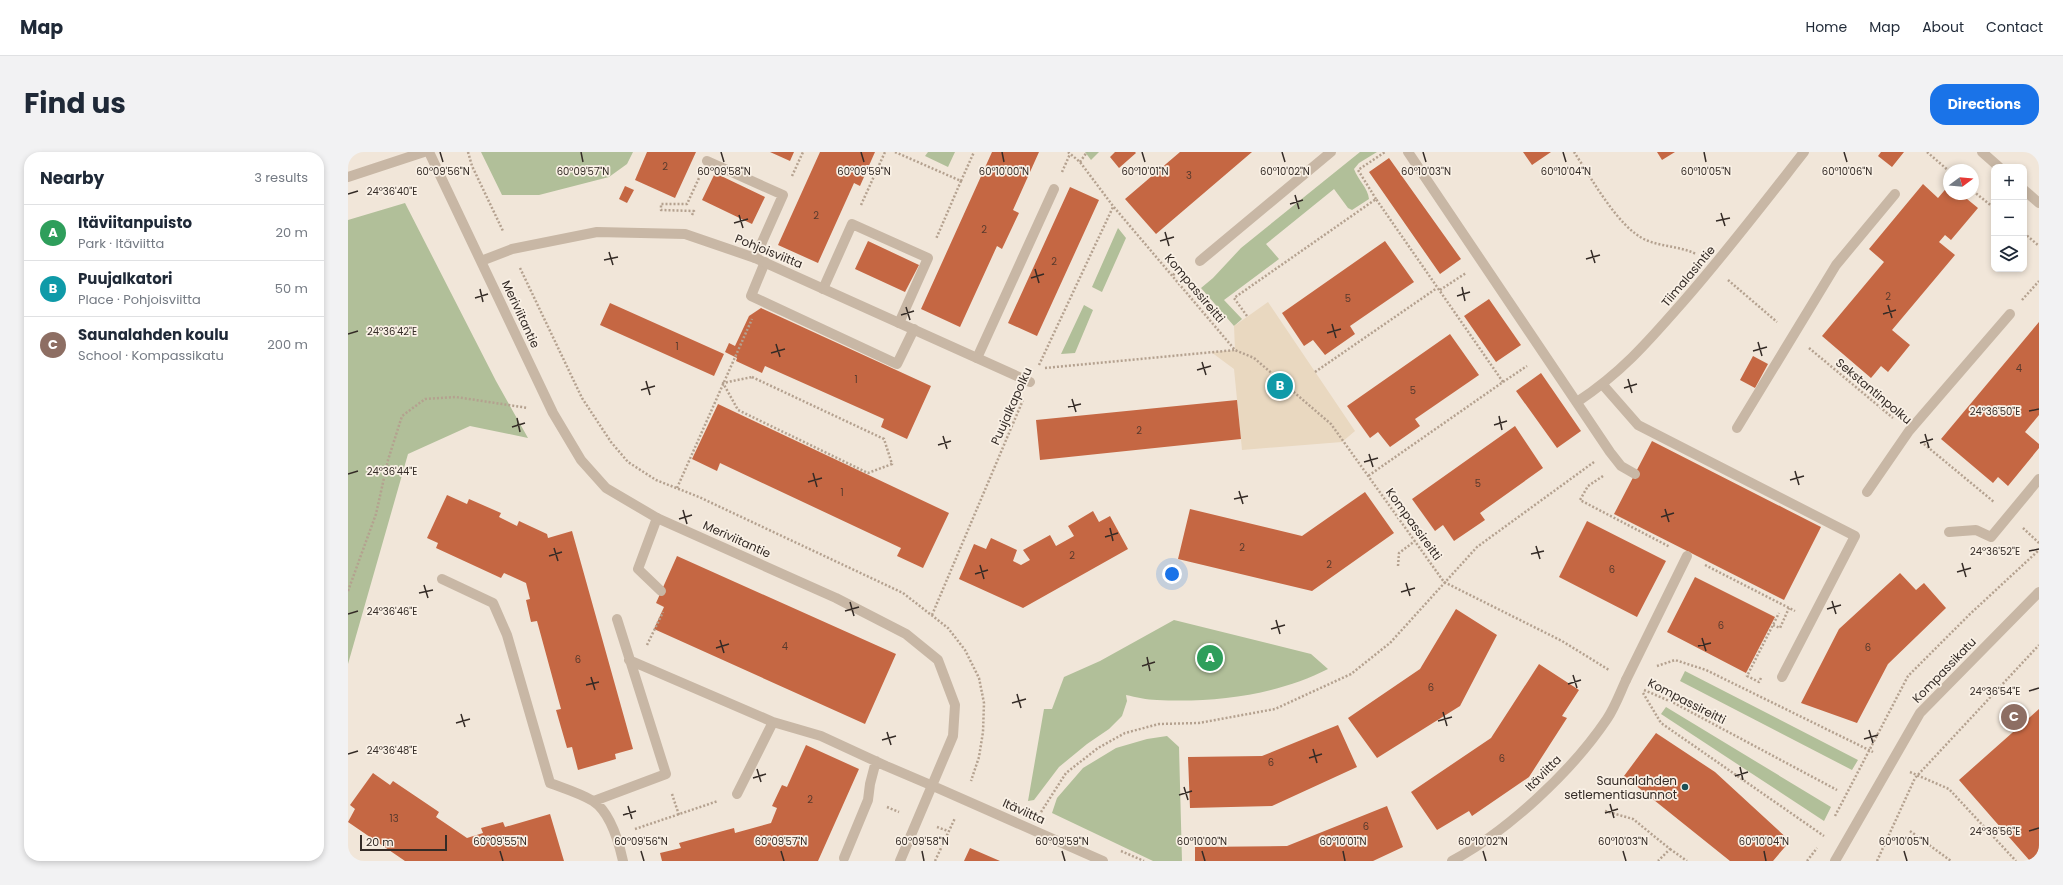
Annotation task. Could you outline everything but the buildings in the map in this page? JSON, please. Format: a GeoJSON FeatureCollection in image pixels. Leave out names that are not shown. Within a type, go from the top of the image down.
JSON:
{"type":"FeatureCollection","features":[{"type":"Feature","properties":{"kind":"street"},"geometry":{"type":"LineString","coordinates":[[348,176],[424,152]]}},
{"type":"Feature","properties":{"kind":"street","name":"Meriviitantie"},"geometry":{"type":"LineString","coordinates":[[429,152],[553,413],[581,460],[606,488],[657,518],[843,602],[906,634],[938,660],[955,705],[953,736],[900,861]]}},
{"type":"Feature","properties":{"kind":"street"},"geometry":{"type":"LineString","coordinates":[[1200,262],[1331,152]]}},
{"type":"Feature","properties":{"kind":"street"},"geometry":{"type":"LineString","coordinates":[[1408,152],[1610,452],[1620,464],[1635,474]]}},
{"type":"Feature","properties":{"kind":"street","name":"Tiimalasintie"},"geometry":{"type":"LineString","coordinates":[[1577,402],[1603,385],[1644,347],[1708,274],[1804,152]]}},
{"type":"Feature","properties":{"kind":"street"},"geometry":{"type":"LineString","coordinates":[[1982,152],[1996,164]]}},
{"type":"Feature","properties":{"kind":"street"},"geometry":{"type":"LineString","coordinates":[[707,161],[783,195],[755,258]]}},
{"type":"Feature","properties":{"kind":"street"},"geometry":{"type":"LineString","coordinates":[[977,358],[1054,189]]}},
{"type":"Feature","properties":{"kind":"street"},"geometry":{"type":"LineString","coordinates":[[2027,193],[2039,203]]}},
{"type":"Feature","properties":{"kind":"street"},"geometry":{"type":"LineString","coordinates":[[1738,428],[1836,265],[1895,194]]}},
{"type":"Feature","properties":{"kind":"street"},"geometry":{"type":"LineString","coordinates":[[823,289],[852,224],[928,258],[899,323]]}},
{"type":"Feature","properties":{"kind":"street","name":"Pohjoisviitta"},"geometry":{"type":"LineString","coordinates":[[481,261],[512,249],[597,232],[685,234],[765,262],[1030,382]]}},
{"type":"Feature","properties":{"kind":"street"},"geometry":{"type":"LineString","coordinates":[[765,262],[751,296],[897,364],[914,329]]}},
{"type":"Feature","properties":{"kind":"street"},"geometry":{"type":"LineString","coordinates":[[1867,492],[1909,432],[2010,314]]}},
{"type":"Feature","properties":{"kind":"street"},"geometry":{"type":"LineString","coordinates":[[1603,385],[1638,425],[1855,536],[1782,678]]}},
{"type":"Feature","properties":{"kind":"street"},"geometry":{"type":"LineString","coordinates":[[1949,532],[1976,530],[1991,537],[2039,479]]}},
{"type":"Feature","properties":{"kind":"street"},"geometry":{"type":"LineString","coordinates":[[657,518],[638,569],[661,591]]}},
{"type":"Feature","properties":{"kind":"street","name":"Itäviitta"},"geometry":{"type":"LineString","coordinates":[[1452,861],[1492,834],[1525,808],[1564,772],[1608,718],[1687,556]]}},
{"type":"Feature","properties":{"kind":"street"},"geometry":{"type":"LineString","coordinates":[[442,579],[492,603],[507,635],[550,783],[594,801],[604,813],[616,835],[623,861]]}},
{"type":"Feature","properties":{"kind":"street","name":"Kompassikatu"},"geometry":{"type":"LineString","coordinates":[[1835,861],[1920,713],[2039,592]]}},
{"type":"Feature","properties":{"kind":"street"},"geometry":{"type":"LineString","coordinates":[[594,801],[666,774],[617,619]]}},
{"type":"Feature","properties":{"kind":"street","name":"Itäviitta"},"geometry":{"type":"LineString","coordinates":[[629,660],[773,722],[821,736],[1103,861]]}},
{"type":"Feature","properties":{"kind":"street"},"geometry":{"type":"LineString","coordinates":[[737,794],[773,722]]}},
{"type":"Feature","properties":{"kind":"street"},"geometry":{"type":"LineString","coordinates":[[844,858],[868,800],[870,784],[876,761]]}},
{"type":"Feature","properties":{"kind":"path"},"geometry":{"type":"LineString","coordinates":[[468,152],[472,166],[582,398],[611,442],[628,462],[656,480],[677,488],[902,593],[948,628],[965,650],[980,678],[984,702],[983,732],[979,758],[966,800],[948,831],[935,861]]}},
{"type":"Feature","properties":{"kind":"path"},"geometry":{"type":"LineString","coordinates":[[783,195],[803,152]]}},
{"type":"Feature","properties":{"kind":"path"},"geometry":{"type":"LineString","coordinates":[[852,224],[885,152]]}},
{"type":"Feature","properties":{"kind":"path"},"geometry":{"type":"LineString","coordinates":[[895,152],[961,181]]}},
{"type":"Feature","properties":{"kind":"path"},"geometry":{"type":"LineString","coordinates":[[928,258],[974,152]]}},
{"type":"Feature","properties":{"kind":"path","name":"Kompassireitti"},"geometry":{"type":"LineString","coordinates":[[1068,152],[1080,162],[1113,206],[1236,350],[1254,358],[1331,424],[1444,582],[1562,641],[1626,680]]}},
{"type":"Feature","properties":{"kind":"path"},"geometry":{"type":"LineString","coordinates":[[1080,162],[1087,152]]}},
{"type":"Feature","properties":{"kind":"path"},"geometry":{"type":"LineString","coordinates":[[1386,152],[1358,170],[1376,199],[1502,382]]}},
{"type":"Feature","properties":{"kind":"path"},"geometry":{"type":"LineString","coordinates":[[1574,152],[1625,226],[1645,239],[1686,249],[1699,256]]}},
{"type":"Feature","properties":{"kind":"path"},"geometry":{"type":"LineString","coordinates":[[1927,152],[1943,166]]}},
{"type":"Feature","properties":{"kind":"path"},"geometry":{"type":"LineString","coordinates":[[685,234],[694,211],[661,210],[661,204],[687,204],[707,161]]}},
{"type":"Feature","properties":{"kind":"path"},"geometry":{"type":"LineString","coordinates":[[1979,196],[1991,206]]}},
{"type":"Feature","properties":{"kind":"path"},"geometry":{"type":"LineString","coordinates":[[1247,316],[1234,298],[1376,199]]}},
{"type":"Feature","properties":{"kind":"path","name":"Puujalkapolku"},"geometry":{"type":"LineString","coordinates":[[1113,206],[1037,368],[1236,350]]}},
{"type":"Feature","properties":{"kind":"path"},"geometry":{"type":"LineString","coordinates":[[2027,236],[2039,246]]}},
{"type":"Feature","properties":{"kind":"path"},"geometry":{"type":"LineString","coordinates":[[1315,372],[1482,262]]}},
{"type":"Feature","properties":{"kind":"path","name":"Sekstantinpolku"},"geometry":{"type":"LineString","coordinates":[[1728,280],[2009,514]]}},
{"type":"Feature","properties":{"kind":"path"},"geometry":{"type":"LineString","coordinates":[[2010,314],[2039,281]]}},
{"type":"Feature","properties":{"kind":"path"},"geometry":{"type":"LineString","coordinates":[[677,488],[750,323]]}},
{"type":"Feature","properties":{"kind":"path"},"geometry":{"type":"LineString","coordinates":[[1368,476],[1544,354]]}},
{"type":"Feature","properties":{"kind":"path"},"geometry":{"type":"LineString","coordinates":[[752,378],[884,439],[892,464],[868,473],[861,470],[738,410],[723,383],[752,378]]}},
{"type":"Feature","properties":{"kind":"path","name":"Puujalkapolku"},"geometry":{"type":"LineString","coordinates":[[932,615],[1030,382]]}},
{"type":"Feature","properties":{"kind":"path"},"geometry":{"type":"LineString","coordinates":[[348,591],[376,514],[388,460],[402,416],[425,399],[456,397],[494,401],[553,413]]}},
{"type":"Feature","properties":{"kind":"path"},"geometry":{"type":"LineString","coordinates":[[1039,815],[1066,773],[1098,748],[1124,733],[1159,724],[1198,723],[1275,709],[1351,674],[1390,643],[1476,547],[1583,469],[1610,452]]}},
{"type":"Feature","properties":{"kind":"path"},"geometry":{"type":"LineString","coordinates":[[1620,464],[1588,486],[1580,500],[1795,611],[1791,618]]}},
{"type":"Feature","properties":{"kind":"path"},"geometry":{"type":"LineString","coordinates":[[1398,566],[1399,553],[1415,541]]}},
{"type":"Feature","properties":{"kind":"path"},"geometry":{"type":"LineString","coordinates":[[1831,823],[1908,676],[1970,614],[2039,550]]}},
{"type":"Feature","properties":{"kind":"path"},"geometry":{"type":"LineString","coordinates":[[1773,625],[1780,628],[1789,608]]}},
{"type":"Feature","properties":{"kind":"path"},"geometry":{"type":"LineString","coordinates":[[1762,675],[1759,682],[1748,676],[1779,613]]}},
{"type":"Feature","properties":{"kind":"path"},"geometry":{"type":"LineString","coordinates":[[1877,861],[1918,776],[2039,645]]}},
{"type":"Feature","properties":{"kind":"path"},"geometry":{"type":"LineString","coordinates":[[1653,670],[1658,664],[1675,660],[1706,670],[1870,751]]}},
{"type":"Feature","properties":{"kind":"path","name":"Kompassireitti"},"geometry":{"type":"LineString","coordinates":[[1824,836],[1661,723],[1639,688],[1674,703],[1837,790]]}},
{"type":"Feature","properties":{"kind":"path"},"geometry":{"type":"LineString","coordinates":[[1918,776],[1949,789],[2016,861]]}},
{"type":"Feature","properties":{"kind":"path"},"geometry":{"type":"LineString","coordinates":[[616,835],[697,809]]}},
{"type":"Feature","properties":{"kind":"path"},"geometry":{"type":"LineString","coordinates":[[1605,811],[1633,819],[1687,861]]}},
{"type":"Feature","properties":{"kind":"path"},"geometry":{"type":"LineString","coordinates":[[1822,841],[1828,830]]}},
{"type":"Feature","properties":{"kind":"path"},"geometry":{"type":"LineString","coordinates":[[1910,831],[1951,861]]}},
{"type":"Feature","properties":{"kind":"path"},"geometry":{"type":"LineString","coordinates":[[1806,861],[1820,845]]}},
{"type":"Feature","properties":{"kind":"path"},"geometry":{"type":"LineString","coordinates":[[1658,861],[1670,849]]}},
{"type":"Feature","properties":{"kind":"green space"},"geometry":{"type":"Polygon","coordinates":[[[481,152],[633,152],[627,164],[609,177],[539,195],[502,195],[481,152]]]}},
{"type":"Feature","properties":{"kind":"green space"},"geometry":{"type":"Polygon","coordinates":[[[928,152],[955,152],[948,167],[925,156],[928,152]]]}},
{"type":"Feature","properties":{"kind":"green space"},"geometry":{"type":"Polygon","coordinates":[[[1085,152],[1099,152],[1091,160],[1085,152]]]}},
{"type":"Feature","properties":{"kind":"green space"},"geometry":{"type":"Polygon","coordinates":[[[1360,152],[1377,152],[1359,163],[1354,169],[1367,191],[1369,199],[1352,210],[1348,208],[1334,189],[1266,244],[1279,259],[1224,300],[1242,319],[1234,326],[1201,288],[1213,278],[1241,248],[1360,152]]]}},
{"type":"Feature","properties":{"kind":"green space"},"geometry":{"type":"Polygon","coordinates":[[[405,203],[496,381],[528,438],[470,426],[408,454],[348,664],[348,220],[405,203]]]}},
{"type":"Feature","properties":{"kind":"green space"},"geometry":{"type":"Polygon","coordinates":[[[1118,228],[1126,238],[1102,292],[1092,287],[1118,228]]]}},
{"type":"Feature","properties":{"kind":"green space"},"geometry":{"type":"Polygon","coordinates":[[[1084,305],[1093,310],[1075,353],[1061,354],[1084,305]]]}},
{"type":"Feature","properties":{"kind":"green space"},"geometry":{"type":"Polygon","coordinates":[[[1174,620],[1311,654],[1328,669],[1308,678],[1267,691],[1223,698],[1179,701],[1145,699],[1126,695],[1127,701],[1122,716],[1109,729],[1087,744],[1059,767],[1034,800],[1028,801],[1044,709],[1052,709],[1064,677],[1100,661],[1174,620]]]}},
{"type":"Feature","properties":{"kind":"green space"},"geometry":{"type":"Polygon","coordinates":[[[1685,671],[1858,760],[1852,770],[1680,681],[1685,671]]]}},
{"type":"Feature","properties":{"kind":"green space"},"geometry":{"type":"Polygon","coordinates":[[[1666,707],[1831,807],[1824,821],[1661,714],[1666,707]]]}},
{"type":"Feature","properties":{"kind":"green space"},"geometry":{"type":"Polygon","coordinates":[[[1167,736],[1179,747],[1182,861],[1153,861],[1052,813],[1057,798],[1083,768],[1116,748],[1147,739],[1167,736]]]}},
{"type":"Feature","properties":{"kind":"shaded area"},"geometry":{"type":"Polygon","coordinates":[[[1268,302],[1355,431],[1342,442],[1242,450],[1234,369],[1211,352],[1235,350],[1234,326],[1268,302]]]}},
{"type":"Feature","properties":{"kind":"place","name":"Puujalkatori"},"geometry":{"type":"Point","coordinates":[1280,386]}},
{"type":"Feature","properties":{"kind":"place","name":"Itäviitanpuisto"},"geometry":{"type":"Point","coordinates":[1210,658]}},
{"type":"Feature","properties":{"kind":"place","name":"Saunalahden koulu"},"geometry":{"type":"Point","coordinates":[2014,717]}},
{"type":"Feature","properties":{"kind":"place","name":"Saunalahden setlementiasunnot"},"geometry":{"type":"Point","coordinates":[1685,787]}}]}
